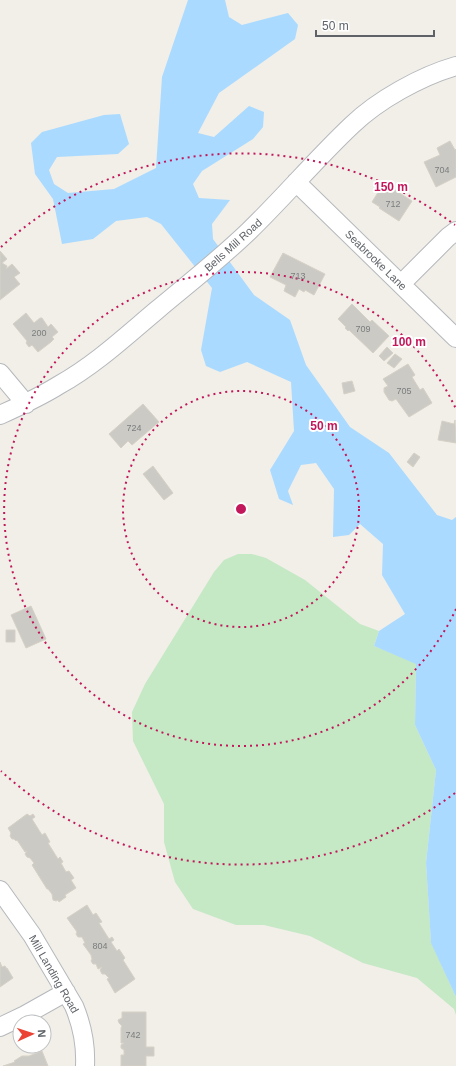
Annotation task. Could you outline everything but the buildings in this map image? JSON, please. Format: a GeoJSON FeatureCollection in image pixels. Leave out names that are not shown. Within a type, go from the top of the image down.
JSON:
{"type":"FeatureCollection","features":[{"type":"Feature","properties":{"kind":"street","name":"Bells Mill Road"},"geometry":{"type":"LineString","coordinates":[[0,415],[26,404],[60,385],[88,366],[196,278],[266,214],[353,124],[383,101],[428,76],[444,69],[456,66]]}},
{"type":"Feature","properties":{"kind":"street","name":"Seabrooke Lane"},"geometry":{"type":"LineString","coordinates":[[296,182],[456,338]]}},
{"type":"Feature","properties":{"kind":"street"},"geometry":{"type":"LineString","coordinates":[[401,284],[438,246],[456,232]]}},
{"type":"Feature","properties":{"kind":"street"},"geometry":{"type":"LineString","coordinates":[[0,374],[26,404]]}},
{"type":"Feature","properties":{"kind":"street","name":"Mill Landing Road"},"geometry":{"type":"LineString","coordinates":[[0,890],[32,936],[66,992],[79,1017],[86,1052],[85,1066]]}},
{"type":"Feature","properties":{"kind":"street"},"geometry":{"type":"LineString","coordinates":[[0,1027],[66,992]]}},
{"type":"Feature","properties":{"kind":"green space"},"geometry":{"type":"Polygon","coordinates":[[[238,554],[252,554],[266,558],[305,580],[360,624],[379,631],[374,646],[416,663],[415,725],[436,770],[426,863],[431,942],[456,997],[456,1015],[454,1009],[417,978],[363,963],[310,936],[264,925],[236,925],[193,909],[175,882],[164,842],[164,804],[133,741],[132,712],[145,684],[214,572],[224,560],[238,554]]]}},
{"type":"Feature","properties":{"kind":"water"},"geometry":{"type":"Polygon","coordinates":[[[188,0],[225,0],[229,17],[242,25],[288,13],[298,25],[295,39],[219,93],[198,133],[214,137],[249,106],[264,112],[263,127],[253,139],[202,171],[193,184],[199,198],[230,200],[212,224],[213,239],[254,295],[290,320],[306,365],[350,427],[389,453],[437,515],[452,520],[456,517],[456,997],[431,943],[426,863],[436,770],[415,725],[416,664],[374,646],[379,631],[405,614],[382,575],[383,544],[360,524],[349,535],[333,537],[334,489],[316,463],[301,465],[288,491],[293,505],[279,499],[270,470],[294,431],[291,382],[247,362],[220,372],[206,366],[201,350],[212,288],[161,224],[147,217],[116,221],[93,239],[62,244],[53,199],[35,174],[31,143],[42,132],[104,115],[120,114],[129,144],[118,154],[57,157],[49,170],[54,184],[68,193],[114,189],[156,168],[162,77],[188,0]]]}}]}
